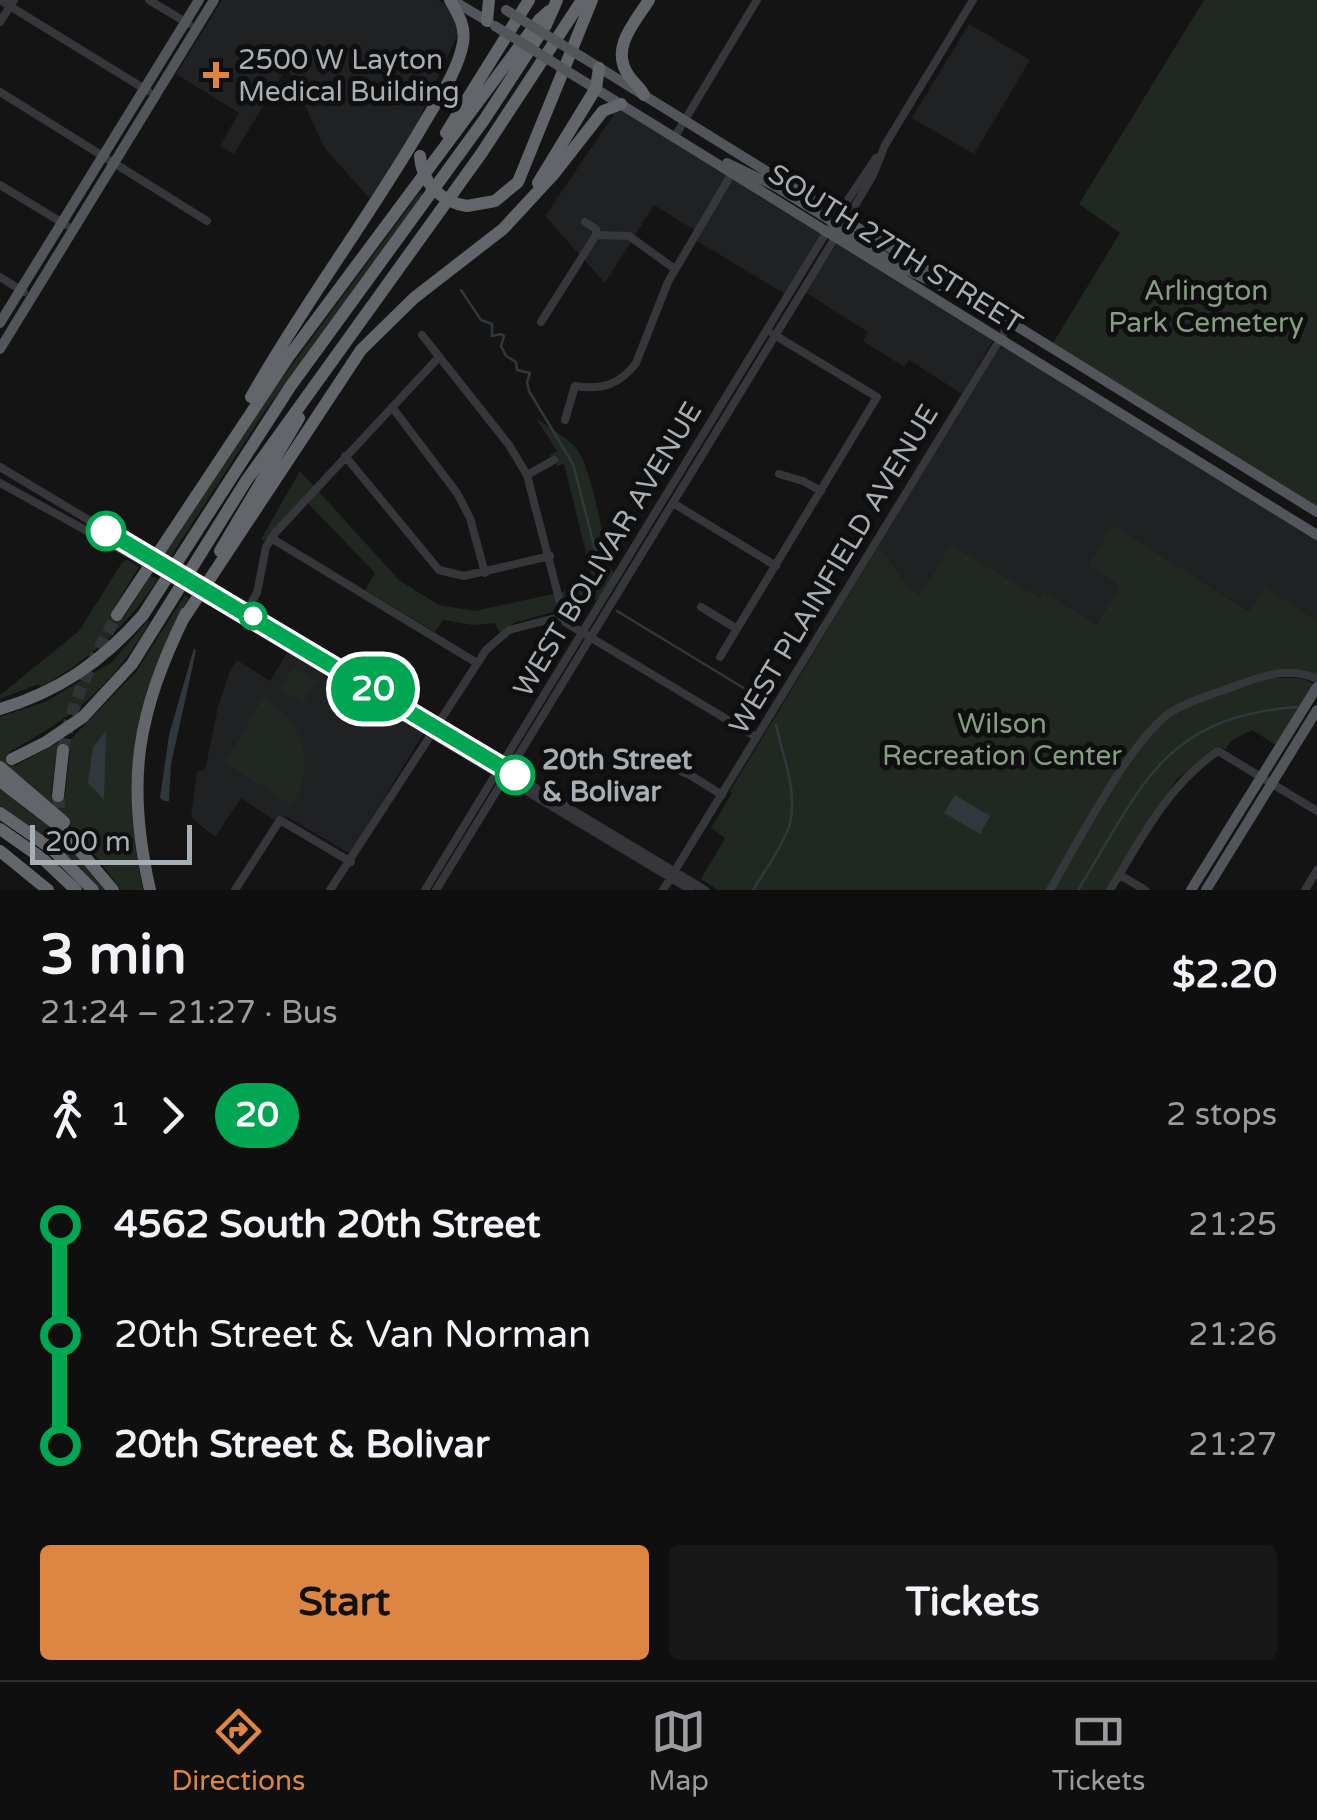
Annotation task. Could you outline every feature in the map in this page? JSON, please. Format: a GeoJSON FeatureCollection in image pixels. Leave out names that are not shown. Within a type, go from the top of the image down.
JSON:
{"type":"FeatureCollection","features":[{"type":"Feature","properties":{"kind":"highway"},"geometry":{"type":"LineString","coordinates":[[451,0],[462,23],[463,45],[433,110],[420,156],[423,174],[435,191],[449,201],[468,206],[495,201],[518,182],[592,0]]}},
{"type":"Feature","properties":{"kind":"highway"},"geometry":{"type":"LineString","coordinates":[[489,0],[491,24]]}},
{"type":"Feature","properties":{"kind":"highway"},"geometry":{"type":"LineString","coordinates":[[391,219],[399,200],[442,140],[529,0]]}},
{"type":"Feature","properties":{"kind":"highway"},"geometry":{"type":"LineString","coordinates":[[91,860],[83,843],[6,763],[70,726],[126,672],[246,481],[505,120],[582,0]]}},
{"type":"Feature","properties":{"kind":"highway"},"geometry":{"type":"LineString","coordinates":[[117,615],[289,356],[538,20],[554,4]]}},
{"type":"Feature","properties":{"kind":"highway"},"geometry":{"type":"LineString","coordinates":[[0,709],[30,700],[79,674],[115,646],[143,615],[290,387],[484,120],[546,25],[554,4]]}},
{"type":"Feature","properties":{"kind":"highway"},"geometry":{"type":"LineString","coordinates":[[644,5],[623,43],[622,55],[630,78],[640,85],[644,95]]}},
{"type":"Feature","properties":{"kind":"highway"},"geometry":{"type":"LineString","coordinates":[[515,218],[596,88],[599,68]]}},
{"type":"Feature","properties":{"kind":"highway"},"geometry":{"type":"LineString","coordinates":[[184,618],[361,350],[414,298],[515,218],[603,111],[620,104]]}},
{"type":"Feature","properties":{"kind":"highway"},"geometry":{"type":"LineString","coordinates":[[224,452],[222,444],[282,344],[386,190],[433,110]]}},
{"type":"Feature","properties":{"kind":"highway"},"geometry":{"type":"LineString","coordinates":[[150,890],[137,822],[140,742],[146,708],[184,618],[333,359]]}},
{"type":"Feature","properties":{"kind":"highway"},"geometry":{"type":"LineString","coordinates":[[58,796],[63,750]]}},
{"type":"Feature","properties":{"kind":"highway"},"geometry":{"type":"LineString","coordinates":[[0,782],[60,827],[113,890]]}},
{"type":"Feature","properties":{"kind":"highway"},"geometry":{"type":"LineString","coordinates":[[0,813],[52,850],[93,890]]}},
{"type":"Feature","properties":{"kind":"highway"},"geometry":{"type":"LineString","coordinates":[[0,829],[43,859],[76,890]]}},
{"type":"Feature","properties":{"kind":"highway"},"geometry":{"type":"LineString","coordinates":[[0,853],[48,890]]}},
{"type":"Feature","properties":{"kind":"main road"},"geometry":{"type":"LineString","coordinates":[[0,323],[199,0]]}},
{"type":"Feature","properties":{"kind":"main road"},"geometry":{"type":"LineString","coordinates":[[0,350],[214,0]]}},
{"type":"Feature","properties":{"kind":"main road","name":"SOUTH 27TH STREET"},"geometry":{"type":"LineString","coordinates":[[451,0],[732,173],[979,303],[1317,512]]}},
{"type":"Feature","properties":{"kind":"main road","name":"SOUTH 27TH STREET"},"geometry":{"type":"LineString","coordinates":[[489,0],[644,95],[1000,339],[1317,535]]}},
{"type":"Feature","properties":{"kind":"main road"},"geometry":{"type":"LineString","coordinates":[[690,147],[770,183],[837,226]]}},
{"type":"Feature","properties":{"kind":"main road"},"geometry":{"type":"LineString","coordinates":[[1206,890],[1317,687]]}},
{"type":"Feature","properties":{"kind":"main road"},"geometry":{"type":"LineString","coordinates":[[1191,890],[1317,710]]}},
{"type":"Feature","properties":{"kind":"street"},"geometry":{"type":"LineString","coordinates":[[0,0],[12,3],[156,96]]}},
{"type":"Feature","properties":{"kind":"street"},"geometry":{"type":"LineString","coordinates":[[149,0],[197,29]]}},
{"type":"Feature","properties":{"kind":"street"},"geometry":{"type":"LineString","coordinates":[[674,138],[757,0]]}},
{"type":"Feature","properties":{"kind":"street","name":"WEST BOLIVAR AVENUE"},"geometry":{"type":"LineString","coordinates":[[436,890],[503,772],[771,332],[873,175],[882,150],[972,0]]}},
{"type":"Feature","properties":{"kind":"street"},"geometry":{"type":"LineString","coordinates":[[0,22],[12,3]]}},
{"type":"Feature","properties":{"kind":"street"},"geometry":{"type":"LineString","coordinates":[[0,92],[207,221]]}},
{"type":"Feature","properties":{"kind":"street"},"geometry":{"type":"LineString","coordinates":[[565,420],[574,386],[606,386],[627,374],[642,352],[675,269],[732,173]]}},
{"type":"Feature","properties":{"kind":"street"},"geometry":{"type":"LineString","coordinates":[[0,185],[75,228]]}},
{"type":"Feature","properties":{"kind":"street"},"geometry":{"type":"LineString","coordinates":[[541,322],[596,235],[596,229],[585,222]]}},
{"type":"Feature","properties":{"kind":"street"},"geometry":{"type":"LineString","coordinates":[[596,235],[629,236],[675,269]]}},
{"type":"Feature","properties":{"kind":"street"},"geometry":{"type":"LineString","coordinates":[[0,278],[32,297]]}},
{"type":"Feature","properties":{"kind":"street","name":"WEST PLAINFIELD AVENUE"},"geometry":{"type":"LineString","coordinates":[[663,890],[1010,323]]}},
{"type":"Feature","properties":{"kind":"street"},"geometry":{"type":"LineString","coordinates":[[720,657],[877,396],[771,332]]}},
{"type":"Feature","properties":{"kind":"street"},"geometry":{"type":"LineString","coordinates":[[422,335],[509,445],[527,475],[564,618],[756,737]]}},
{"type":"Feature","properties":{"kind":"street"},"geometry":{"type":"LineString","coordinates":[[244,616],[257,593],[264,553],[271,538],[439,357]]}},
{"type":"Feature","properties":{"kind":"street"},"geometry":{"type":"LineString","coordinates":[[392,407],[457,493],[470,518],[484,574]]}},
{"type":"Feature","properties":{"kind":"street"},"geometry":{"type":"LineString","coordinates":[[345,456],[440,570],[464,576],[484,574],[550,556]]}},
{"type":"Feature","properties":{"kind":"street"},"geometry":{"type":"LineString","coordinates":[[527,475],[554,460]]}},
{"type":"Feature","properties":{"kind":"street"},"geometry":{"type":"LineString","coordinates":[[0,468],[104,535],[705,890]]}},
{"type":"Feature","properties":{"kind":"street"},"geometry":{"type":"LineString","coordinates":[[779,474],[820,491]]}},
{"type":"Feature","properties":{"kind":"street"},"geometry":{"type":"LineString","coordinates":[[0,483],[104,535]]}},
{"type":"Feature","properties":{"kind":"street"},"geometry":{"type":"LineString","coordinates":[[669,500],[776,566]]}},
{"type":"Feature","properties":{"kind":"street"},"geometry":{"type":"LineString","coordinates":[[271,538],[477,663]]}},
{"type":"Feature","properties":{"kind":"street"},"geometry":{"type":"LineString","coordinates":[[701,607],[737,629]]}},
{"type":"Feature","properties":{"kind":"street"},"geometry":{"type":"LineString","coordinates":[[330,890],[492,644],[510,630],[564,618]]}},
{"type":"Feature","properties":{"kind":"street"},"geometry":{"type":"LineString","coordinates":[[1050,890],[1138,748],[1168,715],[1200,698],[1271,674],[1294,672],[1317,679]]}},
{"type":"Feature","properties":{"kind":"street"},"geometry":{"type":"LineString","coordinates":[[1110,890],[1170,793],[1218,752],[1317,810]]}},
{"type":"Feature","properties":{"kind":"street"},"geometry":{"type":"LineString","coordinates":[[636,754],[690,775],[722,795]]}},
{"type":"Feature","properties":{"kind":"street","name":"WEST BOLIVAR AVENUE"},"geometry":{"type":"LineString","coordinates":[[425,890],[503,772]]}},
{"type":"Feature","properties":{"kind":"street"},"geometry":{"type":"LineString","coordinates":[[235,890],[280,820],[351,862]]}},
{"type":"Feature","properties":{"kind":"street"},"geometry":{"type":"LineString","coordinates":[[1304,890],[1317,870]]}},
{"type":"Feature","properties":{"kind":"street"},"geometry":{"type":"LineString","coordinates":[[1120,874],[1144,890]]}},
{"type":"Feature","properties":{"kind":"street"},"geometry":{"type":"LineString","coordinates":[[674,875],[691,890]]}},
{"type":"Feature","properties":{"kind":"shaded area"},"geometry":{"type":"Polygon","coordinates":[[[222,0],[438,0],[452,9],[460,29],[410,139],[370,199],[324,147],[287,67],[234,154],[220,146],[239,113],[176,74],[222,0]]]}},
{"type":"Feature","properties":{"kind":"shaded area"},"geometry":{"type":"Polygon","coordinates":[[[969,24],[1030,60],[974,154],[912,118],[969,24]]]}},
{"type":"Feature","properties":{"kind":"shaded area"},"geometry":{"type":"Polygon","coordinates":[[[621,104],[827,232],[788,296],[692,238],[696,231],[654,205],[605,283],[545,216],[621,104]]]}},
{"type":"Feature","properties":{"kind":"shaded area"},"geometry":{"type":"Polygon","coordinates":[[[837,244],[993,340],[962,394],[909,360],[904,367],[863,341],[868,332],[805,292],[837,244]]]}},
{"type":"Feature","properties":{"kind":"shaded area"},"geometry":{"type":"Polygon","coordinates":[[[1004,347],[1317,540],[1317,620],[1265,589],[1250,611],[1113,526],[1121,586],[1097,624],[1045,593],[1040,599],[920,595],[908,587],[879,545],[999,349],[1004,347]]]}},
{"type":"Feature","properties":{"kind":"shaded area"},"geometry":{"type":"Polygon","coordinates":[[[194,648],[171,764],[169,801],[164,801],[160,798],[169,735],[194,648]]]}},
{"type":"Feature","properties":{"kind":"shaded area"},"geometry":{"type":"Polygon","coordinates":[[[288,651],[423,734],[350,854],[289,818],[281,816],[274,820],[241,798],[215,837],[191,817],[197,771],[205,770],[230,671],[237,660],[270,681],[288,651]]]}},
{"type":"Feature","properties":{"kind":"shaded area"},"geometry":{"type":"Polygon","coordinates":[[[106,731],[104,800],[88,783],[93,747],[106,731]]]}},
{"type":"Feature","properties":{"kind":"shaded area"},"geometry":{"type":"Polygon","coordinates":[[[955,795],[990,816],[980,834],[944,813],[955,795]]]}},
{"type":"Feature","properties":{"kind":"green space","name":"Arlington Park Cemetery"},"geometry":{"type":"Polygon","coordinates":[[[1204,0],[1317,0],[1317,507],[1053,343],[1120,233],[1079,204],[1204,0]]]}},
{"type":"Feature","properties":{"kind":"green space"},"geometry":{"type":"Polygon","coordinates":[[[420,192],[423,194],[263,414],[168,561],[162,558],[268,397],[420,192]]]}},
{"type":"Feature","properties":{"kind":"green space"},"geometry":{"type":"Polygon","coordinates":[[[536,418],[574,446],[586,469],[609,566],[615,574],[598,599],[514,623],[500,632],[494,623],[473,625],[443,620],[435,632],[365,590],[375,573],[303,498],[265,541],[261,539],[300,471],[400,581],[439,605],[475,611],[594,585],[564,464],[557,466],[557,461],[549,456],[557,451],[536,418]]]}},
{"type":"Feature","properties":{"kind":"green space","name":"Wilson Recreation Center"},"geometry":{"type":"Polygon","coordinates":[[[1113,525],[1249,611],[1265,588],[1317,620],[1317,675],[1277,670],[1259,674],[1299,678],[1313,684],[1276,745],[1252,730],[1232,740],[1226,749],[1219,747],[1177,779],[1106,890],[718,890],[701,879],[725,838],[711,828],[730,791],[879,545],[908,587],[920,595],[951,545],[1040,598],[1044,592],[1097,624],[1120,586],[1088,565],[1113,525]]]}},
{"type":"Feature","properties":{"kind":"green space"},"geometry":{"type":"Polygon","coordinates":[[[127,560],[139,567],[112,611],[123,619],[150,576],[158,579],[120,626],[91,653],[41,687],[38,684],[0,699],[0,695],[79,631],[127,560]]]}},
{"type":"Feature","properties":{"kind":"green space"},"geometry":{"type":"Polygon","coordinates":[[[185,595],[189,598],[154,671],[136,739],[132,810],[143,890],[121,890],[66,821],[0,762],[0,717],[45,702],[112,662],[149,619],[122,663],[94,694],[46,731],[9,752],[15,766],[70,740],[136,672],[185,595]],[[57,749],[51,795],[65,796],[70,751],[57,749]]]}},
{"type":"Feature","properties":{"kind":"green space"},"geometry":{"type":"Polygon","coordinates":[[[293,667],[317,681],[303,703],[280,689],[293,667]]]}},
{"type":"Feature","properties":{"kind":"green space"},"geometry":{"type":"Polygon","coordinates":[[[263,697],[288,718],[302,744],[304,774],[292,805],[225,763],[263,697]]]}},
{"type":"Feature","properties":{"kind":"green space"},"geometry":{"type":"Polygon","coordinates":[[[0,787],[57,831],[107,890],[101,890],[57,845],[0,806],[0,787]]]}},
{"type":"Feature","properties":{"kind":"waterway"},"geometry":{"type":"LineString","coordinates":[[461,290],[481,320],[492,324],[492,336],[504,336],[501,346],[506,356],[516,362],[517,370],[530,373],[529,391],[573,464],[602,576]]}},
{"type":"Feature","properties":{"kind":"waterway"},"geometry":{"type":"LineString","coordinates":[[617,611],[765,701]]}},
{"type":"Feature","properties":{"kind":"waterway"},"geometry":{"type":"LineString","coordinates":[[1078,890],[1140,789],[1185,742],[1215,725],[1251,714],[1297,707]]}},
{"type":"Feature","properties":{"kind":"waterway"},"geometry":{"type":"LineString","coordinates":[[753,890],[782,843],[792,815],[789,776],[776,725]]}},
{"type":"Feature","properties":{"kind":"tunnel"},"geometry":{"type":"LineString","coordinates":[[63,750],[84,681],[117,615]]}},
{"type":"Feature","properties":{"kind":"tunnel"},"geometry":{"type":"LineString","coordinates":[[58,796],[64,863]]}},
{"type":"Feature","properties":{"kind":"bus line","name":"20"},"geometry":{"type":"LineString","coordinates":[[106,531],[515,775]]}},
{"type":"Feature","properties":{"kind":"place","name":"2500 W Layton Medical Building"},"geometry":{"type":"Point","coordinates":[216,75]}},
{"type":"Feature","properties":{"kind":"place","name":"20th Street & Bolivar"},"geometry":{"type":"Point","coordinates":[515,775]}}]}
